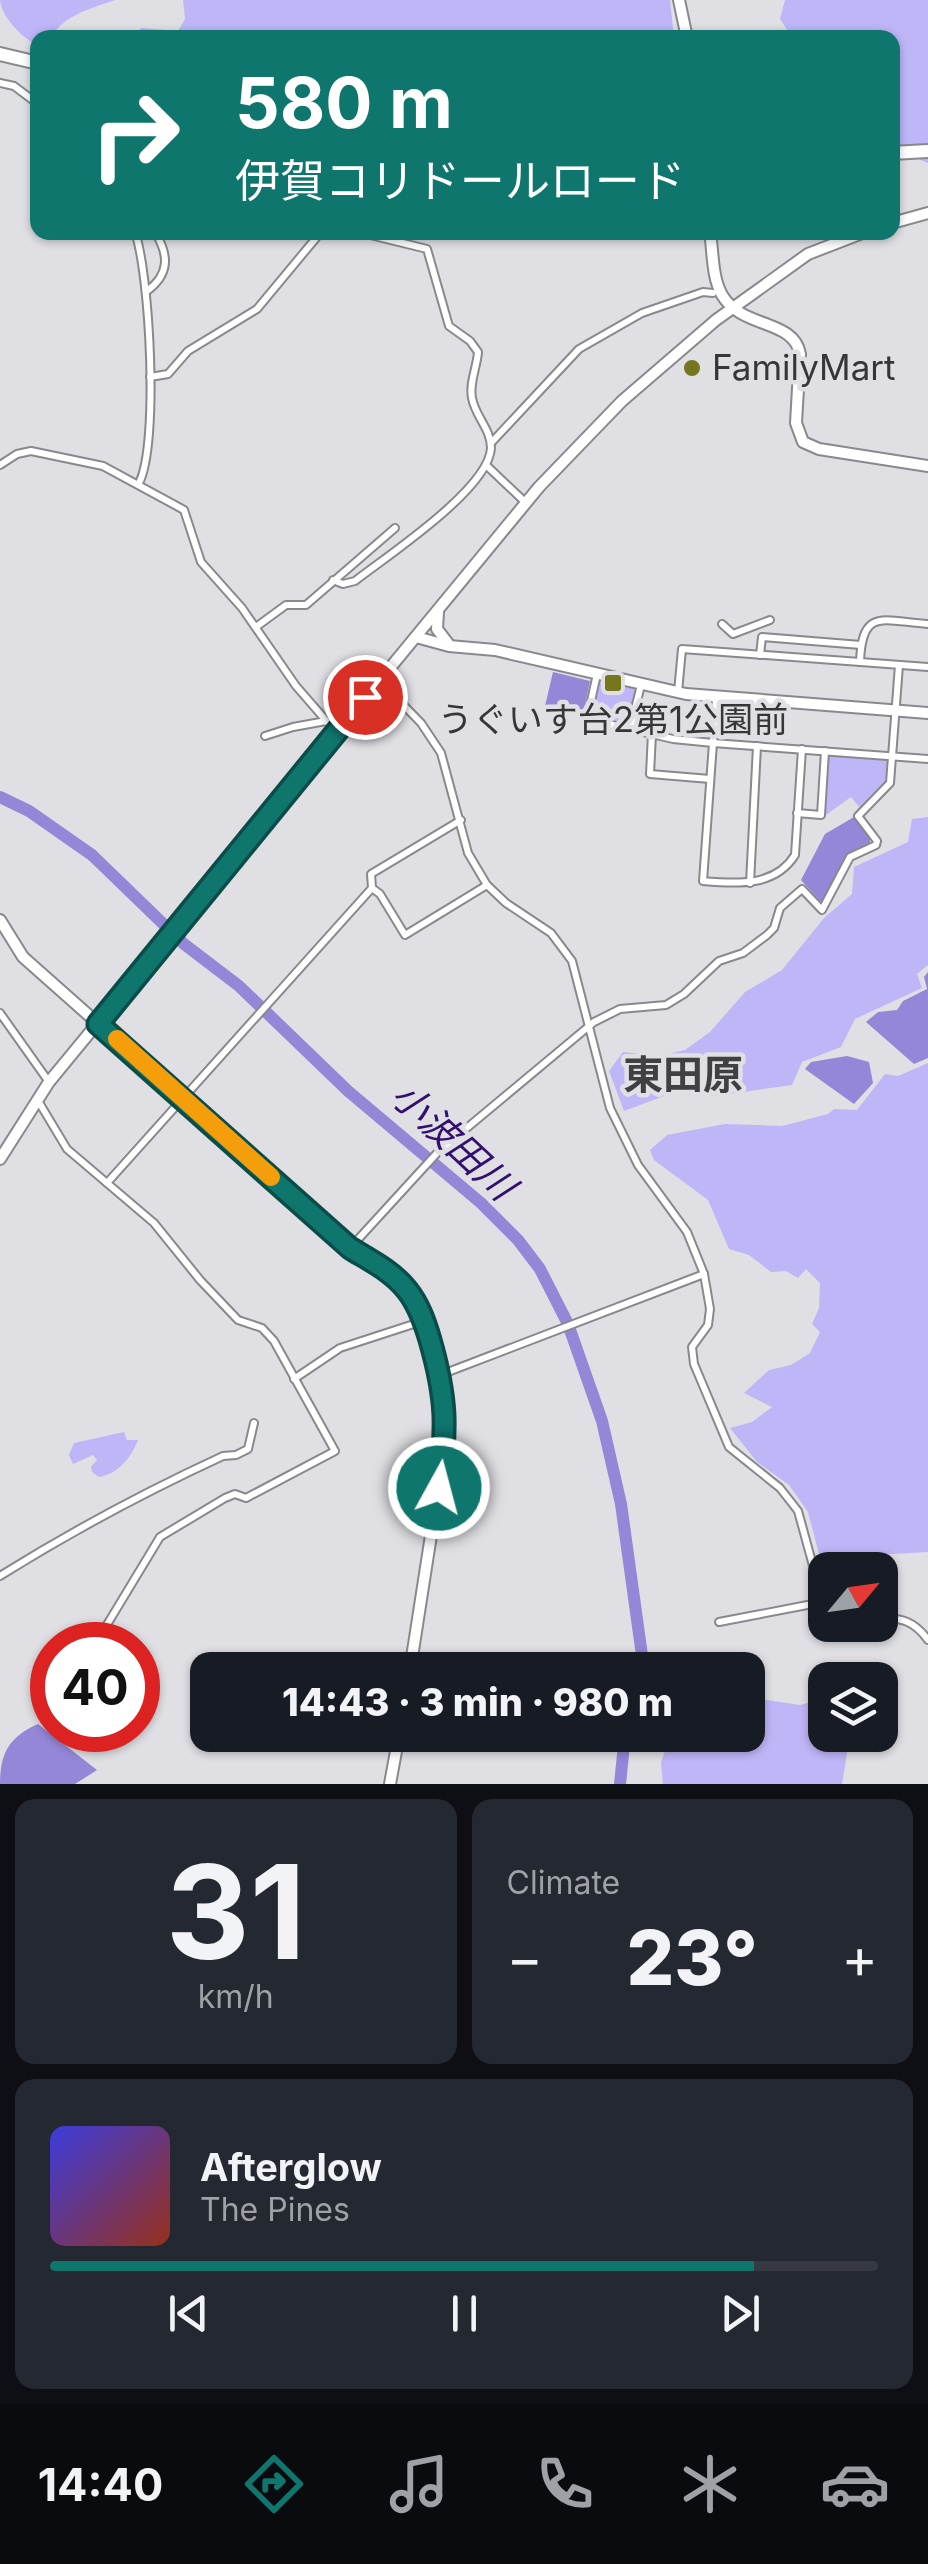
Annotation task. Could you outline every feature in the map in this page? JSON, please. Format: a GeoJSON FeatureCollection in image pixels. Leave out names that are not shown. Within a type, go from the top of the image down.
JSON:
{"type":"FeatureCollection","features":[{"type":"Feature","properties":{"kind":"highway"},"geometry":{"type":"LineString","coordinates":[[0,54],[30,61]]}},
{"type":"Feature","properties":{"kind":"highway"},"geometry":{"type":"LineString","coordinates":[[900,152],[928,151]]}},
{"type":"Feature","properties":{"kind":"street"},"geometry":{"type":"LineString","coordinates":[[679,0],[685,30]]}},
{"type":"Feature","properties":{"kind":"street"},"geometry":{"type":"LineString","coordinates":[[0,83],[14,86],[30,98]]}},
{"type":"Feature","properties":{"kind":"street"},"geometry":{"type":"LineString","coordinates":[[900,221],[928,213]]}},
{"type":"Feature","properties":{"kind":"street"},"geometry":{"type":"LineString","coordinates":[[137,240],[146,292],[150,377],[146,468],[139,482]]}},
{"type":"Feature","properties":{"kind":"street"},"geometry":{"type":"LineString","coordinates":[[146,292],[158,282],[166,260],[159,240]]}},
{"type":"Feature","properties":{"kind":"street"},"geometry":{"type":"LineString","coordinates":[[150,377],[165,376],[188,351],[257,309],[314,240]]}},
{"type":"Feature","properties":{"kind":"street"},"geometry":{"type":"LineString","coordinates":[[390,240],[427,249],[448,326],[478,352],[472,398],[491,442]]}},
{"type":"Feature","properties":{"kind":"street"},"geometry":{"type":"LineString","coordinates":[[711,240],[720,291],[734,308],[753,322],[786,332],[797,343],[800,354],[796,423],[803,442],[819,449],[928,466]]}},
{"type":"Feature","properties":{"kind":"street"},"geometry":{"type":"LineString","coordinates":[[0,1159],[36,1098],[525,502],[622,401],[734,308],[808,254],[845,240]]}},
{"type":"Feature","properties":{"kind":"street"},"geometry":{"type":"LineString","coordinates":[[333,580],[343,584],[355,581],[450,508],[486,465],[491,442],[579,349],[642,312],[702,292],[713,293]]}},
{"type":"Feature","properties":{"kind":"street"},"geometry":{"type":"LineString","coordinates":[[0,465],[21,452],[42,452],[103,466],[139,482],[188,514],[198,557],[256,627],[288,676],[337,733]]}},
{"type":"Feature","properties":{"kind":"street"},"geometry":{"type":"LineString","coordinates":[[486,465],[525,502]]}},
{"type":"Feature","properties":{"kind":"street"},"geometry":{"type":"LineString","coordinates":[[256,627],[286,605],[306,605],[395,528]]}},
{"type":"Feature","properties":{"kind":"street"},"geometry":{"type":"LineString","coordinates":[[440,607],[438,628],[447,643],[455,647]]}},
{"type":"Feature","properties":{"kind":"street"},"geometry":{"type":"LineString","coordinates":[[860,662],[862,632],[879,621],[928,624]]}},
{"type":"Feature","properties":{"kind":"street"},"geometry":{"type":"LineString","coordinates":[[722,624],[733,634],[767,622],[760,655]]}},
{"type":"Feature","properties":{"kind":"street"},"geometry":{"type":"LineString","coordinates":[[416,636],[678,693],[928,713]]}},
{"type":"Feature","properties":{"kind":"street"},"geometry":{"type":"LineString","coordinates":[[762,637],[861,644]]}},
{"type":"Feature","properties":{"kind":"street"},"geometry":{"type":"LineString","coordinates":[[678,693],[682,649],[928,667]]}},
{"type":"Feature","properties":{"kind":"street"},"geometry":{"type":"LineString","coordinates":[[350,1248],[438,1152],[589,1027],[620,1009],[662,1006],[684,994],[719,961],[742,953],[767,935],[774,928],[780,908],[802,890],[822,910],[850,857],[876,845],[858,816],[890,783],[899,665]]}},
{"type":"Feature","properties":{"kind":"street"},"geometry":{"type":"LineString","coordinates":[[597,674],[587,719],[713,743],[928,759]]}},
{"type":"Feature","properties":{"kind":"street"},"geometry":{"type":"LineString","coordinates":[[379,680],[434,740],[444,762],[471,860],[487,885],[511,907],[539,923],[567,952],[581,984],[600,1078],[622,1133],[648,1180],[678,1216],[704,1274],[710,1309],[705,1330],[692,1347],[694,1364],[729,1447],[780,1488],[798,1511],[809,1552]]}},
{"type":"Feature","properties":{"kind":"street"},"geometry":{"type":"LineString","coordinates":[[630,729],[641,685]]}},
{"type":"Feature","properties":{"kind":"street"},"geometry":{"type":"LineString","coordinates":[[716,698],[703,882],[750,883],[786,868],[794,855],[802,750]]}},
{"type":"Feature","properties":{"kind":"street"},"geometry":{"type":"LineString","coordinates":[[265,736],[326,722]]}},
{"type":"Feature","properties":{"kind":"street"},"geometry":{"type":"LineString","coordinates":[[652,734],[650,774],[710,779]]}},
{"type":"Feature","properties":{"kind":"street"},"geometry":{"type":"LineString","coordinates":[[750,883],[757,746]]}},
{"type":"Feature","properties":{"kind":"street"},"geometry":{"type":"LineString","coordinates":[[797,813],[820,816],[826,751]]}},
{"type":"Feature","properties":{"kind":"street"},"geometry":{"type":"LineString","coordinates":[[107,1184],[372,888],[371,874],[460,820]]}},
{"type":"Feature","properties":{"kind":"street"},"geometry":{"type":"LineString","coordinates":[[372,888],[380,894],[405,936],[487,885]]}},
{"type":"Feature","properties":{"kind":"street"},"geometry":{"type":"LineString","coordinates":[[0,920],[23,957],[350,1248],[394,1277],[414,1300],[440,1375],[446,1413],[444,1452],[413,1652]]}},
{"type":"Feature","properties":{"kind":"street"},"geometry":{"type":"LineString","coordinates":[[0,1014],[49,1082]]}},
{"type":"Feature","properties":{"kind":"street"},"geometry":{"type":"LineString","coordinates":[[36,1098],[66,1150],[160,1229],[238,1320],[262,1328],[274,1341],[335,1451],[246,1498],[235,1494],[225,1498],[160,1537],[109,1622]]}},
{"type":"Feature","properties":{"kind":"street"},"geometry":{"type":"LineString","coordinates":[[440,1375],[704,1274]]}},
{"type":"Feature","properties":{"kind":"street"},"geometry":{"type":"LineString","coordinates":[[294,1379],[340,1348],[424,1321]]}},
{"type":"Feature","properties":{"kind":"street"},"geometry":{"type":"LineString","coordinates":[[0,1576],[139,1495],[248,1448],[254,1423]]}},
{"type":"Feature","properties":{"kind":"street"},"geometry":{"type":"LineString","coordinates":[[719,1622],[808,1607]]}},
{"type":"Feature","properties":{"kind":"street"},"geometry":{"type":"LineString","coordinates":[[898,1620],[919,1629],[928,1640]]}},
{"type":"Feature","properties":{"kind":"street"},"geometry":{"type":"LineString","coordinates":[[390,1784],[396,1752]]}},
{"type":"Feature","properties":{"kind":"shaded area"},"geometry":{"type":"Polygon","coordinates":[[[0,0],[115,0],[88,9],[56,30],[30,30],[30,40],[4,13],[0,0]]]}},
{"type":"Feature","properties":{"kind":"shaded area"},"geometry":{"type":"Polygon","coordinates":[[[183,0],[670,0],[673,30],[179,30],[185,19],[183,0]]]}},
{"type":"Feature","properties":{"kind":"shaded area"},"geometry":{"type":"Polygon","coordinates":[[[785,0],[928,0],[928,163],[900,152],[900,30],[787,30],[780,19],[785,0]]]}},
{"type":"Feature","properties":{"kind":"shaded area"},"geometry":{"type":"Polygon","coordinates":[[[553,672],[590,681],[583,714],[545,706],[553,672]]]}},
{"type":"Feature","properties":{"kind":"shaded area"},"geometry":{"type":"Polygon","coordinates":[[[598,683],[635,689],[629,723],[595,717],[592,712],[598,683]]]}},
{"type":"Feature","properties":{"kind":"shaded area"},"geometry":{"type":"Polygon","coordinates":[[[831,755],[884,759],[889,763],[888,781],[861,809],[851,797],[823,817],[827,758],[831,755]]]}},
{"type":"Feature","properties":{"kind":"shaded area"},"geometry":{"type":"Polygon","coordinates":[[[854,817],[870,843],[848,855],[821,902],[801,880],[825,834],[854,817]]]}},
{"type":"Feature","properties":{"kind":"shaded area"},"geometry":{"type":"Polygon","coordinates":[[[928,817],[928,965],[917,974],[922,988],[855,1019],[841,1047],[802,1062],[792,1085],[715,1096],[672,1093],[624,1111],[609,1071],[623,1052],[658,1056],[685,1050],[710,1032],[745,992],[782,970],[824,918],[852,894],[854,867],[908,842],[912,819],[928,817]]]}},
{"type":"Feature","properties":{"kind":"shaded area"},"geometry":{"type":"Polygon","coordinates":[[[928,972],[928,1058],[914,1064],[866,1022],[878,1012],[897,1010],[903,1001],[927,989],[924,977],[928,972]]]}},
{"type":"Feature","properties":{"kind":"shaded area"},"geometry":{"type":"Polygon","coordinates":[[[847,1056],[869,1062],[873,1083],[854,1104],[805,1069],[811,1062],[847,1056]]]}},
{"type":"Feature","properties":{"kind":"shaded area"},"geometry":{"type":"Polygon","coordinates":[[[928,1063],[928,1552],[818,1552],[808,1512],[789,1485],[757,1462],[730,1428],[752,1422],[772,1407],[744,1393],[769,1370],[791,1365],[810,1353],[820,1332],[812,1324],[819,1308],[820,1283],[806,1269],[798,1278],[786,1271],[771,1272],[749,1255],[729,1249],[708,1200],[654,1160],[650,1150],[667,1135],[725,1124],[782,1126],[834,1109],[857,1110],[885,1074],[898,1076],[928,1063]]]}},
{"type":"Feature","properties":{"kind":"shaded area"},"geometry":{"type":"Polygon","coordinates":[[[124,1432],[127,1440],[138,1440],[118,1469],[99,1477],[92,1472],[97,1460],[93,1455],[73,1464],[69,1455],[74,1443],[124,1432]]]}},
{"type":"Feature","properties":{"kind":"shaded area"},"geometry":{"type":"Polygon","coordinates":[[[765,1700],[808,1703],[808,1752],[847,1752],[842,1784],[663,1784],[661,1762],[665,1752],[765,1752],[765,1700]]]}},
{"type":"Feature","properties":{"kind":"shaded area"},"geometry":{"type":"Polygon","coordinates":[[[30,1728],[30,1752],[74,1752],[97,1770],[75,1784],[0,1784],[4,1755],[20,1734],[30,1728]]]}},
{"type":"Feature","properties":{"kind":"waterway","name":"小波田川"},"geometry":{"type":"LineString","coordinates":[[0,797],[29,811],[92,855],[184,944],[239,986],[348,1091],[481,1203],[540,1269],[568,1324],[602,1421],[621,1504],[642,1652]]}},
{"type":"Feature","properties":{"kind":"waterway","name":"小波田川"},"geometry":{"type":"LineString","coordinates":[[620,1784],[623,1752]]}},
{"type":"Feature","properties":{"kind":"slow traffic"},"geometry":{"type":"LineString","coordinates":[[117,1039],[271,1177]]}},
{"type":"Feature","properties":{"kind":"place","name":"FamilyMart"},"geometry":{"type":"Point","coordinates":[692,368]}},
{"type":"Feature","properties":{"kind":"place","name":"うぐいす台2第1公園前"},"geometry":{"type":"Point","coordinates":[613,683]}},
{"type":"Feature","properties":{"kind":"district","name":"東田原"},"geometry":{"type":"Point","coordinates":[683,1075]}},
{"type":"Feature","properties":{"kind":"route"},"geometry":{"type":"LineString","coordinates":[[365,697],[98,1024],[350,1248],[385,1269],[406,1289],[424,1321],[445,1397],[439,1488]]}}]}
